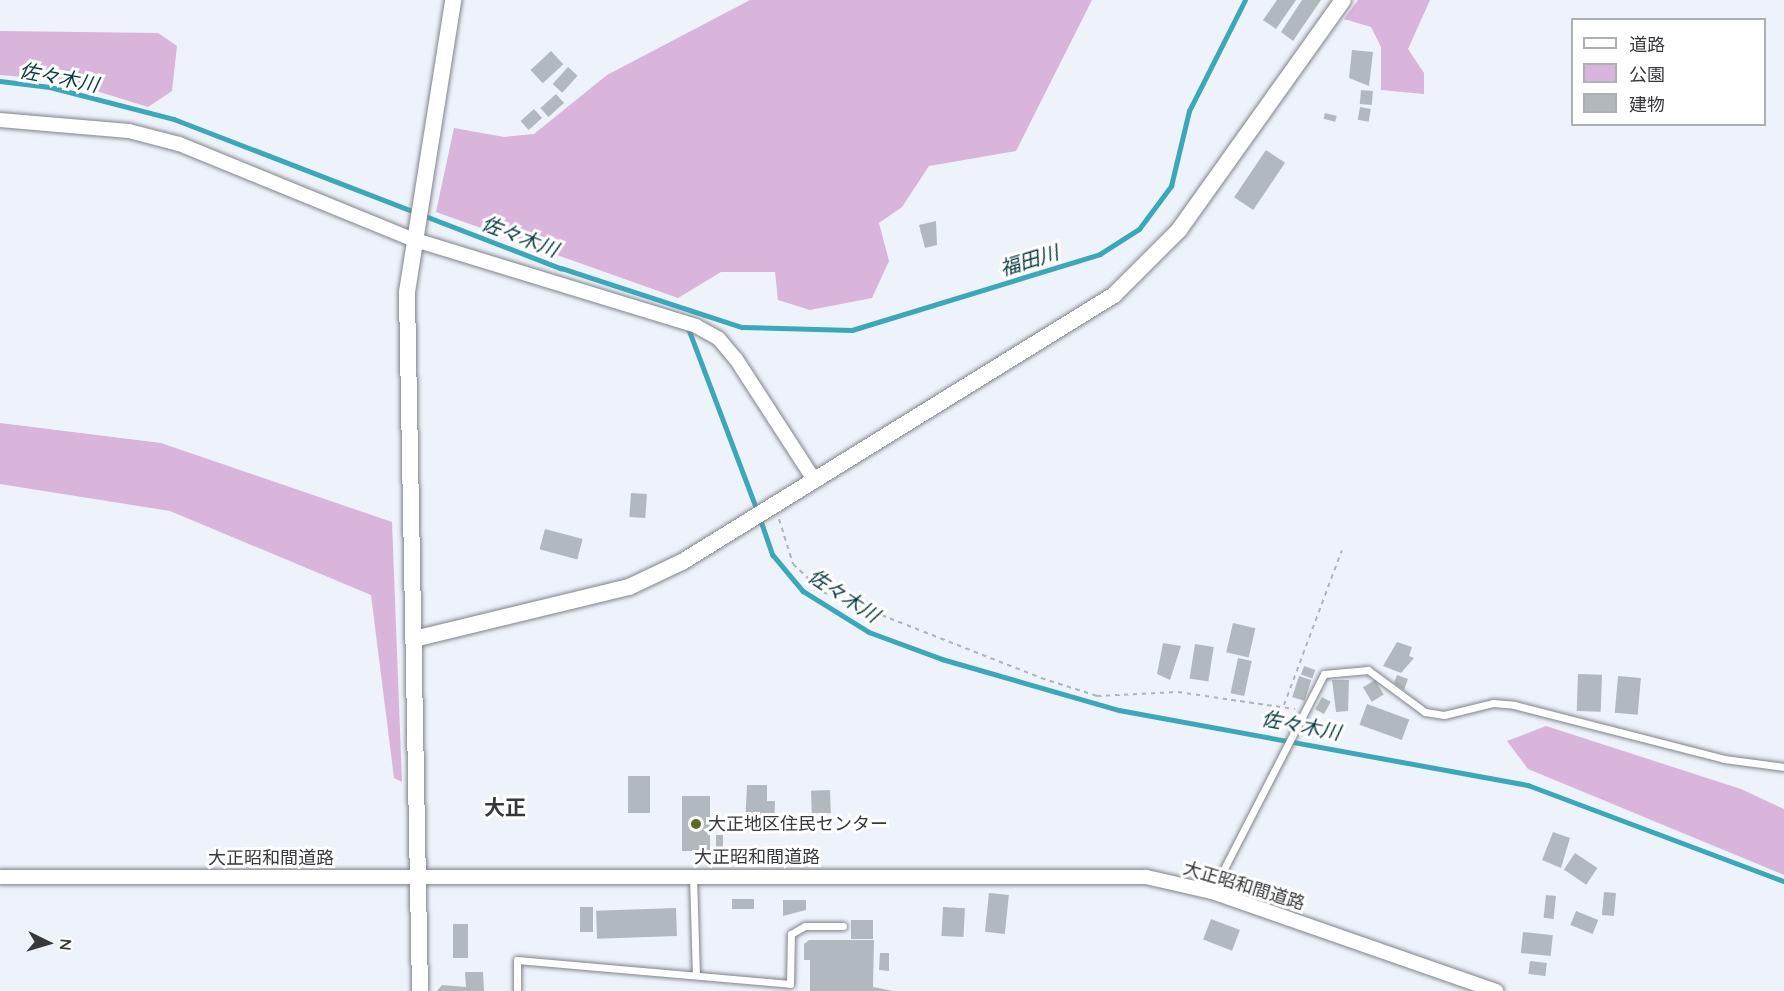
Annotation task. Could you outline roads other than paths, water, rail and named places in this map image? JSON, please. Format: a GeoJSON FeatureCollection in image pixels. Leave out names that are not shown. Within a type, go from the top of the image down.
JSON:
{"type":"FeatureCollection","features":[{"type":"Feature","properties":{"kind":"street"},"geometry":{"type":"LineString","coordinates":[[420,991],[408,292],[418,196],[453,0]]}},
{"type":"Feature","properties":{"kind":"street"},"geometry":{"type":"LineString","coordinates":[[414,639],[630,587],[816,482],[1046,340],[1143,269],[1179,231],[1343,0]]}},
{"type":"Feature","properties":{"kind":"street"},"geometry":{"type":"LineString","coordinates":[[0,120],[129,131],[179,144],[413,235],[696,326],[719,339],[736,359],[816,482]]}},
{"type":"Feature","properties":{"kind":"street","name":"大正昭和間道路"},"geometry":{"type":"LineString","coordinates":[[0,877],[1074,874],[1146,877],[1212,891],[1496,991]]}},
{"type":"Feature","properties":{"kind":"lane"},"geometry":{"type":"LineString","coordinates":[[1212,891],[1297,731],[1324,674],[1368,670],[1425,712],[1444,715],[1493,703],[1514,705],[1724,759],[1784,767]]}},
{"type":"Feature","properties":{"kind":"lane"},"geometry":{"type":"LineString","coordinates":[[693,875],[696,975]]}},
{"type":"Feature","properties":{"kind":"lane"},"geometry":{"type":"LineString","coordinates":[[517,991],[518,960],[790,984],[791,934],[805,926],[843,926]]}},
{"type":"Feature","properties":{"kind":"waterway","name":"福田川"},"geometry":{"type":"LineString","coordinates":[[0,81],[50,87],[174,119],[561,268],[742,327],[852,330],[1100,254],[1139,229],[1171,186],[1189,111],[1245,0]]}},
{"type":"Feature","properties":{"kind":"waterway","name":"佐々木川"},"geometry":{"type":"LineString","coordinates":[[688,327],[757,510]]}},
{"type":"Feature","properties":{"kind":"waterway","name":"佐々木川"},"geometry":{"type":"LineString","coordinates":[[760,518],[773,555],[803,591],[869,632],[942,659],[1119,710],[1528,785],[1784,881]]}},
{"type":"Feature","properties":{"kind":"place","name":"大正地区住民センター"},"geometry":{"type":"Point","coordinates":[696,824]}},
{"type":"Feature","properties":{"kind":"district","name":"大正"},"geometry":{"type":"Point","coordinates":[505,807]}}]}
